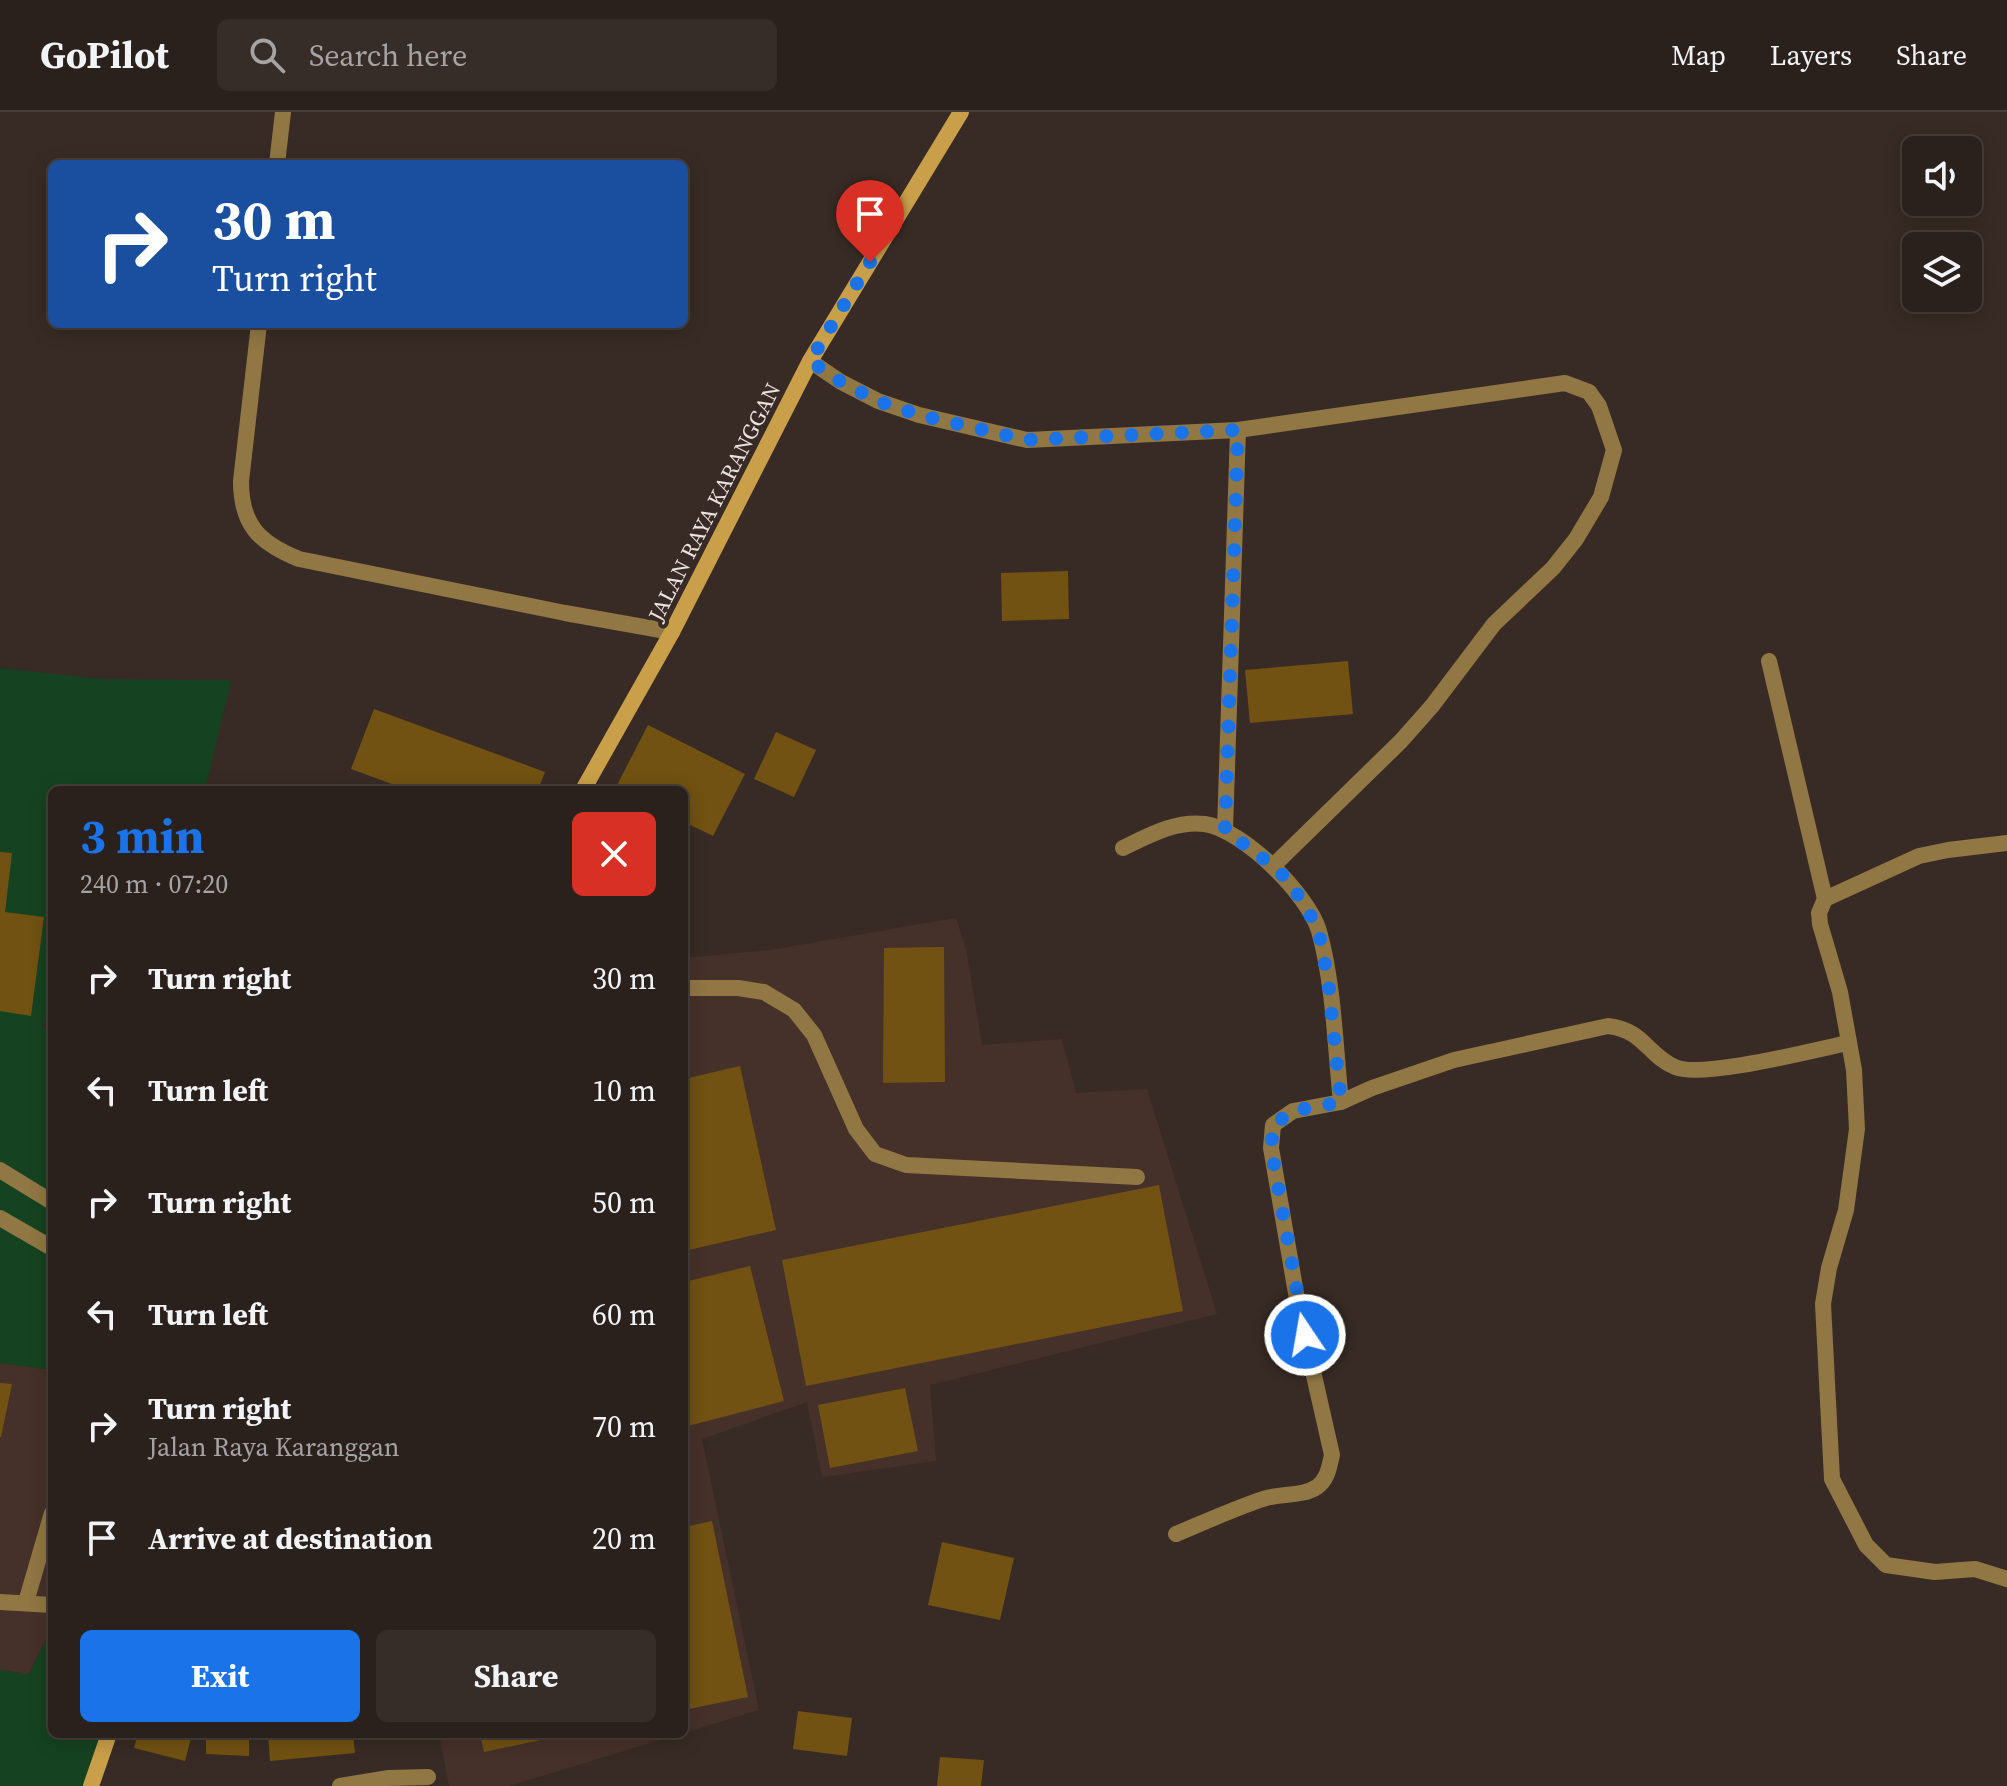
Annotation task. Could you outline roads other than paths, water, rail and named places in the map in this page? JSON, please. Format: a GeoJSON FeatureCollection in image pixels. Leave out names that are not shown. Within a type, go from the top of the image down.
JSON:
{"type":"FeatureCollection","features":[{"type":"Feature","properties":{"kind":"street"},"geometry":{"type":"LineString","coordinates":[[277,160],[283,112]]}},
{"type":"Feature","properties":{"kind":"street","name":"JALAN RAYA KARANGGAN"},"geometry":{"type":"LineString","coordinates":[[585,786],[672,632],[810,361],[961,112]]}},
{"type":"Feature","properties":{"kind":"street"},"geometry":{"type":"LineString","coordinates":[[259,328],[241,501],[245,515],[265,541],[299,559],[672,632]]}},
{"type":"Feature","properties":{"kind":"street"},"geometry":{"type":"LineString","coordinates":[[810,361],[878,401],[919,415],[1027,440],[1238,430],[1565,383],[1589,392],[1599,406],[1614,450],[1601,497],[1576,539],[1553,568],[1494,624],[1432,706],[1401,741],[1273,866]]}},
{"type":"Feature","properties":{"kind":"street"},"geometry":{"type":"LineString","coordinates":[[1225,830],[1238,430]]}},
{"type":"Feature","properties":{"kind":"street"},"geometry":{"type":"LineString","coordinates":[[1769,661],[1825,899],[1819,913],[1820,924],[1840,992],[1854,1070],[1857,1129],[1846,1210],[1829,1268],[1823,1304],[1832,1479],[1866,1545],[1886,1565],[1935,1572],[1975,1569],[2007,1579]]}},
{"type":"Feature","properties":{"kind":"street"},"geometry":{"type":"LineString","coordinates":[[1123,848],[1178,825],[1205,824],[1225,830],[1290,882],[1318,928],[1328,980],[1341,1102]]}},
{"type":"Feature","properties":{"kind":"street"},"geometry":{"type":"LineString","coordinates":[[1825,899],[1919,856],[2007,843]]}},
{"type":"Feature","properties":{"kind":"street"},"geometry":{"type":"LineString","coordinates":[[688,988],[738,988],[764,992],[794,1010],[814,1035],[856,1129],[875,1154],[906,1165],[1137,1177]]}},
{"type":"Feature","properties":{"kind":"street"},"geometry":{"type":"LineString","coordinates":[[1176,1534],[1278,1494],[1307,1492],[1327,1476],[1332,1455],[1298,1305],[1271,1148],[1273,1125],[1293,1111],[1341,1102],[1454,1060],[1608,1026],[1624,1028],[1673,1067],[1686,1071],[1738,1066],[1848,1043]]}},
{"type":"Feature","properties":{"kind":"street"},"geometry":{"type":"LineString","coordinates":[[0,1170],[48,1200]]}},
{"type":"Feature","properties":{"kind":"street"},"geometry":{"type":"LineString","coordinates":[[0,1218],[48,1246]]}},
{"type":"Feature","properties":{"kind":"street"},"geometry":{"type":"LineString","coordinates":[[26,1602],[48,1527]]}},
{"type":"Feature","properties":{"kind":"street"},"geometry":{"type":"LineString","coordinates":[[0,1602],[48,1605]]}},
{"type":"Feature","properties":{"kind":"street"},"geometry":{"type":"LineString","coordinates":[[91,1786],[108,1738]]}},
{"type":"Feature","properties":{"kind":"street"},"geometry":{"type":"LineString","coordinates":[[340,1786],[389,1778],[428,1777]]}}]}
